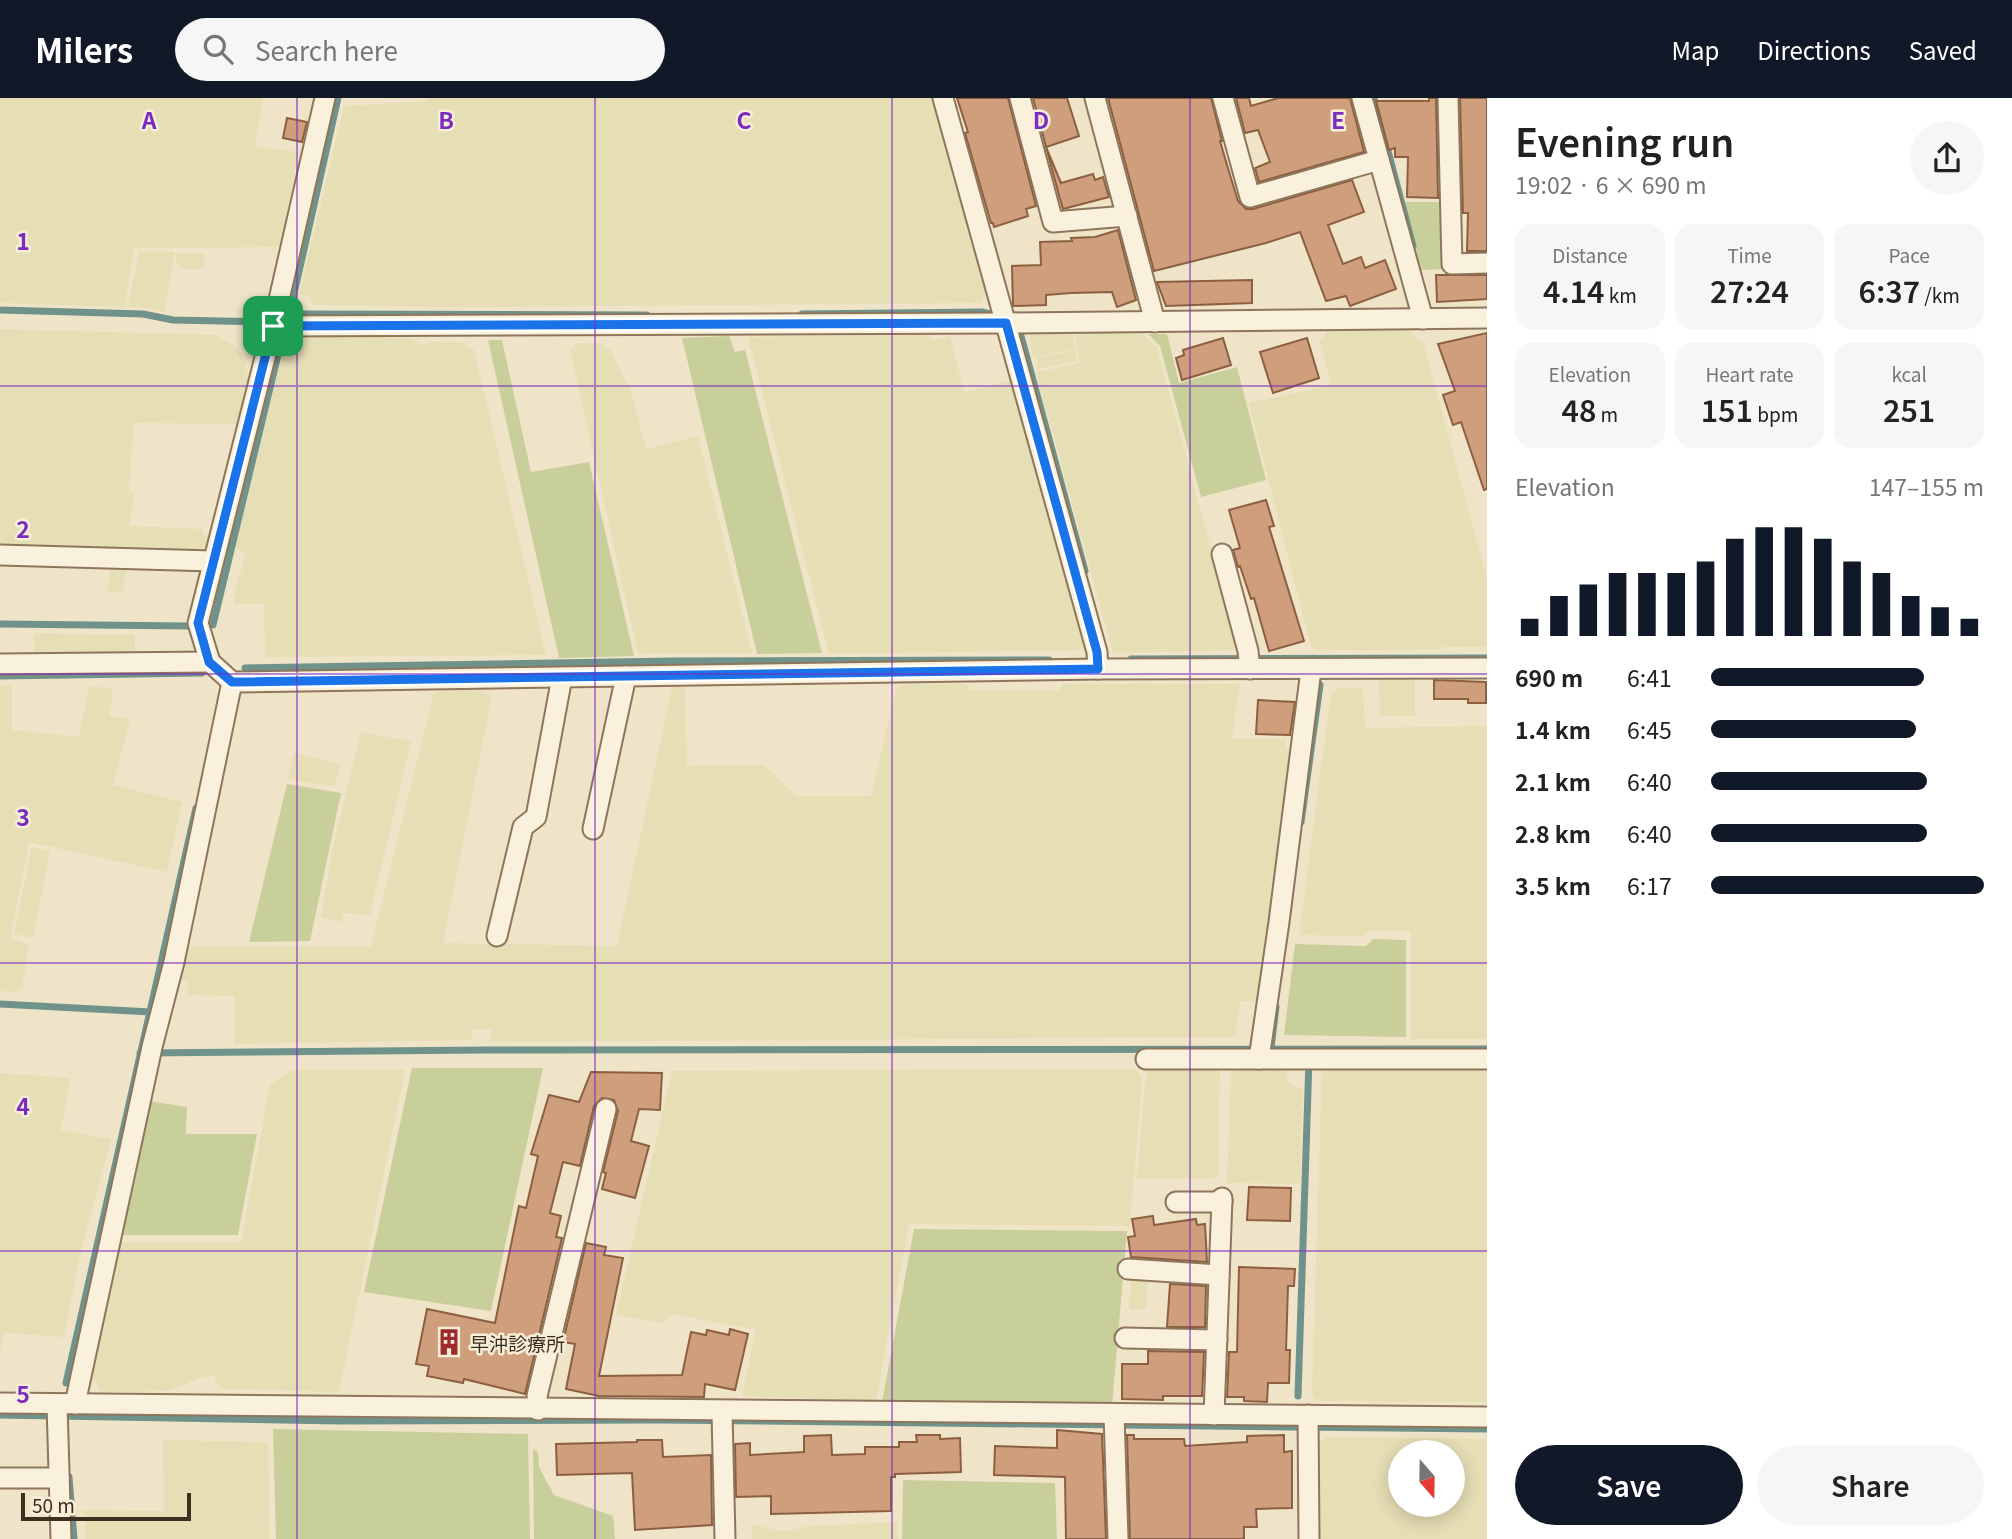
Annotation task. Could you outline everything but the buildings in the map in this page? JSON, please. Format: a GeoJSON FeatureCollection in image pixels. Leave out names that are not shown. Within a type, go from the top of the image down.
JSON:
{"type":"FeatureCollection","features":[{"type":"Feature","properties":{"kind":"street"},"geometry":{"type":"LineString","coordinates":[[326,98],[273,326],[198,623],[209,662],[232,682],[626,676],[1249,661],[1311,670],[1487,668]]}},
{"type":"Feature","properties":{"kind":"street"},"geometry":{"type":"LineString","coordinates":[[943,98],[1098,663]]}},
{"type":"Feature","properties":{"kind":"street"},"geometry":{"type":"LineString","coordinates":[[1020,98],[1053,222],[1126,216]]}},
{"type":"Feature","properties":{"kind":"street"},"geometry":{"type":"LineString","coordinates":[[1095,98],[1153,317]]}},
{"type":"Feature","properties":{"kind":"street"},"geometry":{"type":"LineString","coordinates":[[1223,98],[1250,197],[1379,160]]}},
{"type":"Feature","properties":{"kind":"street"},"geometry":{"type":"LineString","coordinates":[[1362,98],[1421,313]]}},
{"type":"Feature","properties":{"kind":"street"},"geometry":{"type":"LineString","coordinates":[[1448,98],[1452,264],[1487,264]]}},
{"type":"Feature","properties":{"kind":"street"},"geometry":{"type":"LineString","coordinates":[[273,326],[1006,323],[1153,317],[1421,313],[1487,318]]}},
{"type":"Feature","properties":{"kind":"street"},"geometry":{"type":"LineString","coordinates":[[1222,554],[1249,661]]}},
{"type":"Feature","properties":{"kind":"street"},"geometry":{"type":"LineString","coordinates":[[0,555],[213,562]]}},
{"type":"Feature","properties":{"kind":"street"},"geometry":{"type":"LineString","coordinates":[[0,664],[209,662]]}},
{"type":"Feature","properties":{"kind":"street"},"geometry":{"type":"LineString","coordinates":[[1260,1051],[1311,670]]}},
{"type":"Feature","properties":{"kind":"street"},"geometry":{"type":"LineString","coordinates":[[593,829],[626,676]]}},
{"type":"Feature","properties":{"kind":"street"},"geometry":{"type":"LineString","coordinates":[[497,936],[523,827],[536,817],[562,677]]}},
{"type":"Feature","properties":{"kind":"street"},"geometry":{"type":"LineString","coordinates":[[61,1539],[62,1410],[174,962],[232,682]]}},
{"type":"Feature","properties":{"kind":"street"},"geometry":{"type":"LineString","coordinates":[[1146,1059],[1260,1051],[1309,1059],[1487,1059]]}},
{"type":"Feature","properties":{"kind":"street"},"geometry":{"type":"LineString","coordinates":[[538,1410],[537,1396],[606,1109]]}},
{"type":"Feature","properties":{"kind":"street"},"geometry":{"type":"LineString","coordinates":[[1176,1202],[1222,1200],[1214,1415]]}},
{"type":"Feature","properties":{"kind":"street"},"geometry":{"type":"LineString","coordinates":[[1128,1269],[1219,1275]]}},
{"type":"Feature","properties":{"kind":"street"},"geometry":{"type":"LineString","coordinates":[[1125,1339],[1217,1339]]}},
{"type":"Feature","properties":{"kind":"street"},"geometry":{"type":"LineString","coordinates":[[0,1403],[62,1410],[538,1410],[722,1419],[1114,1421],[1214,1415],[1308,1424],[1487,1418]]}},
{"type":"Feature","properties":{"kind":"street"},"geometry":{"type":"LineString","coordinates":[[722,1419],[724,1539]]}},
{"type":"Feature","properties":{"kind":"street"},"geometry":{"type":"LineString","coordinates":[[1114,1421],[1118,1539]]}},
{"type":"Feature","properties":{"kind":"street"},"geometry":{"type":"LineString","coordinates":[[1308,1424],[1309,1539]]}},
{"type":"Feature","properties":{"kind":"street"},"geometry":{"type":"LineString","coordinates":[[0,1478],[60,1478]]}},
{"type":"Feature","properties":{"kind":"shaded area"},"geometry":{"type":"Polygon","coordinates":[[[0,98],[263,98],[255,147],[299,152],[280,247],[134,248],[125,307],[0,303],[0,98]]]}},
{"type":"Feature","properties":{"kind":"shaded area"},"geometry":{"type":"Polygon","coordinates":[[[426,98],[934,98],[987,295],[982,297],[981,303],[462,307],[314,305],[306,295],[299,295],[344,106],[426,101],[426,98]]]}},
{"type":"Feature","properties":{"kind":"shaded area"},"geometry":{"type":"Polygon","coordinates":[[[139,251],[175,252],[164,312],[128,307],[139,251]]]}},
{"type":"Feature","properties":{"kind":"shaded area"},"geometry":{"type":"Polygon","coordinates":[[[177,253],[205,254],[203,269],[184,269],[176,263],[177,253]]]}},
{"type":"Feature","properties":{"kind":"shaded area"},"geometry":{"type":"Polygon","coordinates":[[[1327,328],[1411,330],[1417,340],[1423,341],[1487,579],[1487,647],[1318,650],[1311,647],[1249,403],[1331,385],[1320,340],[1325,336],[1327,328]]]}},
{"type":"Feature","properties":{"kind":"shaded area"},"geometry":{"type":"Polygon","coordinates":[[[0,329],[218,335],[222,340],[233,344],[242,355],[249,377],[238,424],[134,423],[129,491],[134,492],[130,526],[202,529],[204,536],[211,536],[206,556],[0,548],[0,329]]]}},
{"type":"Feature","properties":{"kind":"shaded area"},"geometry":{"type":"Polygon","coordinates":[[[1081,331],[1140,331],[1157,348],[1238,650],[1113,653],[1036,372],[1079,363],[1075,338],[1081,331]]]}},
{"type":"Feature","properties":{"kind":"shaded area"},"geometry":{"type":"Polygon","coordinates":[[[1029,332],[1072,332],[1075,349],[1033,357],[1029,332]]]}},
{"type":"Feature","properties":{"kind":"shaded area"},"geometry":{"type":"Polygon","coordinates":[[[294,335],[413,338],[419,344],[425,345],[431,342],[460,342],[474,350],[546,655],[265,657],[264,604],[234,604],[236,585],[246,556],[236,546],[286,338],[294,335]]]}},
{"type":"Feature","properties":{"kind":"shaded area"},"geometry":{"type":"Polygon","coordinates":[[[927,335],[933,340],[950,336],[965,393],[1011,380],[1083,645],[1079,650],[829,654],[748,337],[927,335]]]}},
{"type":"Feature","properties":{"kind":"shaded area"},"geometry":{"type":"Polygon","coordinates":[[[574,343],[599,343],[611,351],[631,392],[646,449],[698,436],[752,653],[638,654],[570,349],[576,348],[574,343]]]}},
{"type":"Feature","properties":{"kind":"shaded area"},"geometry":{"type":"Polygon","coordinates":[[[1075,350],[1077,361],[1038,369],[1036,358],[1075,350]]]}},
{"type":"Feature","properties":{"kind":"shaded area"},"geometry":{"type":"Polygon","coordinates":[[[111,567],[126,568],[123,593],[107,592],[111,567]]]}},
{"type":"Feature","properties":{"kind":"shaded area"},"geometry":{"type":"Polygon","coordinates":[[[34,633],[135,635],[135,653],[34,654],[34,633]]]}},
{"type":"Feature","properties":{"kind":"shaded area"},"geometry":{"type":"Polygon","coordinates":[[[1415,676],[1415,716],[1380,716],[1379,677],[1415,676]]]}},
{"type":"Feature","properties":{"kind":"shaded area"},"geometry":{"type":"Polygon","coordinates":[[[905,684],[967,684],[969,690],[1060,690],[1062,684],[1240,684],[1232,739],[1286,739],[1285,750],[1291,750],[1261,1001],[1240,1001],[1235,1037],[490,1042],[492,1029],[474,1029],[471,1040],[234,1044],[234,996],[187,995],[188,981],[179,981],[188,946],[371,946],[434,693],[451,689],[478,690],[492,696],[443,943],[617,946],[672,687],[679,686],[685,690],[687,766],[764,765],[796,796],[871,796],[896,689],[905,684]]]}},
{"type":"Feature","properties":{"kind":"shaded area"},"geometry":{"type":"Polygon","coordinates":[[[0,686],[12,686],[12,730],[79,737],[89,686],[113,689],[109,716],[130,719],[113,785],[182,802],[167,872],[29,842],[10,938],[29,945],[22,988],[14,992],[0,991],[0,686]]]}},
{"type":"Feature","properties":{"kind":"shaded area"},"geometry":{"type":"Polygon","coordinates":[[[1339,688],[1363,688],[1365,728],[1487,726],[1487,1039],[1411,1039],[1411,931],[1371,930],[1363,936],[1299,935],[1331,692],[1339,688]]]}},
{"type":"Feature","properties":{"kind":"shaded area"},"geometry":{"type":"Polygon","coordinates":[[[361,732],[411,741],[370,915],[343,913],[341,922],[321,918],[332,851],[361,732]]]}},
{"type":"Feature","properties":{"kind":"shaded area"},"geometry":{"type":"Polygon","coordinates":[[[294,753],[341,764],[334,787],[288,779],[294,753]]]}},
{"type":"Feature","properties":{"kind":"shaded area"},"geometry":{"type":"Polygon","coordinates":[[[32,847],[50,851],[33,938],[14,934],[32,847]]]}},
{"type":"Feature","properties":{"kind":"shaded area"},"geometry":{"type":"Polygon","coordinates":[[[1147,1064],[1220,1068],[1218,1178],[1137,1179],[1147,1064]]]}},
{"type":"Feature","properties":{"kind":"shaded area"},"geometry":{"type":"Polygon","coordinates":[[[1235,1067],[1286,1069],[1288,1081],[1295,1087],[1303,1088],[1300,1184],[1227,1183],[1231,1073],[1235,1067]]]}},
{"type":"Feature","properties":{"kind":"shaded area"},"geometry":{"type":"Polygon","coordinates":[[[1322,1067],[1487,1067],[1487,1402],[1314,1399],[1312,1391],[1322,1067]]]}},
{"type":"Feature","properties":{"kind":"shaded area"},"geometry":{"type":"Polygon","coordinates":[[[1134,1069],[1142,1080],[1130,1226],[909,1224],[876,1401],[742,1396],[756,1330],[672,1314],[662,1323],[616,1315],[672,1071],[1134,1069]]]}},
{"type":"Feature","properties":{"kind":"shaded area"},"geometry":{"type":"Polygon","coordinates":[[[292,1070],[405,1070],[339,1392],[221,1389],[215,1376],[203,1377],[168,1391],[101,1392],[91,1372],[121,1242],[241,1242],[270,1084],[292,1070]]]}},
{"type":"Feature","properties":{"kind":"shaded area"},"geometry":{"type":"Polygon","coordinates":[[[0,1073],[70,1078],[61,1130],[111,1139],[80,1255],[64,1337],[4,1333],[0,1353],[0,1073]]]}},
{"type":"Feature","properties":{"kind":"shaded area"},"geometry":{"type":"Polygon","coordinates":[[[1131,1277],[1148,1277],[1146,1309],[1129,1309],[1131,1277]]]}},
{"type":"Feature","properties":{"kind":"shaded area"},"geometry":{"type":"Polygon","coordinates":[[[1327,1437],[1487,1439],[1487,1539],[1318,1539],[1317,1443],[1327,1437]]]}},
{"type":"Feature","properties":{"kind":"shaded area"},"geometry":{"type":"Polygon","coordinates":[[[163,1440],[268,1442],[270,1539],[85,1539],[85,1517],[81,1510],[164,1511],[163,1440]]]}},
{"type":"Feature","properties":{"kind":"shaded area"},"geometry":{"type":"Polygon","coordinates":[[[897,1522],[898,1539],[752,1539],[752,1525],[784,1531],[810,1526],[897,1522]]]}},
{"type":"Feature","properties":{"kind":"green space"},"geometry":{"type":"Polygon","coordinates":[[[1403,202],[1442,202],[1444,269],[1421,270],[1403,202]]]}},
{"type":"Feature","properties":{"kind":"green space"},"geometry":{"type":"Polygon","coordinates":[[[1148,334],[1167,334],[1179,383],[1237,367],[1266,480],[1201,497],[1160,346],[1148,334]]]}},
{"type":"Feature","properties":{"kind":"green space"},"geometry":{"type":"Polygon","coordinates":[[[729,336],[735,352],[745,350],[822,653],[757,654],[682,338],[729,336]]]}},
{"type":"Feature","properties":{"kind":"green space"},"geometry":{"type":"Polygon","coordinates":[[[488,340],[502,340],[531,472],[589,462],[634,656],[559,658],[488,340]]]}},
{"type":"Feature","properties":{"kind":"green space"},"geometry":{"type":"Polygon","coordinates":[[[287,784],[341,793],[310,941],[249,942],[287,784]]]}},
{"type":"Feature","properties":{"kind":"green space"},"geometry":{"type":"Polygon","coordinates":[[[1373,939],[1406,940],[1406,1037],[1284,1035],[1295,944],[1366,946],[1373,939]]]}},
{"type":"Feature","properties":{"kind":"green space"},"geometry":{"type":"Polygon","coordinates":[[[412,1068],[543,1068],[491,1311],[364,1292],[412,1068]]]}},
{"type":"Feature","properties":{"kind":"green space"},"geometry":{"type":"Polygon","coordinates":[[[149,1101],[187,1107],[186,1134],[257,1134],[238,1235],[120,1235],[149,1101]]]}},
{"type":"Feature","properties":{"kind":"green space"},"geometry":{"type":"Polygon","coordinates":[[[914,1229],[1127,1231],[1112,1406],[882,1402],[914,1229]]]}},
{"type":"Feature","properties":{"kind":"green space"},"geometry":{"type":"Polygon","coordinates":[[[273,1429],[528,1434],[530,1539],[276,1539],[273,1429]]]}},
{"type":"Feature","properties":{"kind":"green space"},"geometry":{"type":"Polygon","coordinates":[[[533,1449],[538,1452],[539,1467],[554,1495],[613,1516],[615,1539],[534,1539],[533,1449]]]}},
{"type":"Feature","properties":{"kind":"green space"},"geometry":{"type":"Polygon","coordinates":[[[903,1480],[1055,1483],[1057,1539],[902,1539],[903,1480]]]}},
{"type":"Feature","properties":{"kind":"waterway"},"geometry":{"type":"LineString","coordinates":[[289,316],[338,98]]}},
{"type":"Feature","properties":{"kind":"waterway"},"geometry":{"type":"LineString","coordinates":[[1374,98],[1413,246]]}},
{"type":"Feature","properties":{"kind":"waterway"},"geometry":{"type":"LineString","coordinates":[[0,310],[143,314],[173,320],[263,322]]}},
{"type":"Feature","properties":{"kind":"waterway"},"geometry":{"type":"LineString","coordinates":[[802,314],[982,312],[994,315]]}},
{"type":"Feature","properties":{"kind":"waterway"},"geometry":{"type":"LineString","coordinates":[[289,314],[647,315]]}},
{"type":"Feature","properties":{"kind":"waterway"},"geometry":{"type":"LineString","coordinates":[[1021,336],[1085,571]]}},
{"type":"Feature","properties":{"kind":"waterway"},"geometry":{"type":"LineString","coordinates":[[213,625],[282,338]]}},
{"type":"Feature","properties":{"kind":"waterway"},"geometry":{"type":"LineString","coordinates":[[0,624],[188,626]]}},
{"type":"Feature","properties":{"kind":"waterway"},"geometry":{"type":"LineString","coordinates":[[1131,659],[1487,658]]}},
{"type":"Feature","properties":{"kind":"waterway"},"geometry":{"type":"LineString","coordinates":[[245,668],[674,661],[1049,660]]}},
{"type":"Feature","properties":{"kind":"waterway"},"geometry":{"type":"LineString","coordinates":[[0,676],[202,673]]}},
{"type":"Feature","properties":{"kind":"waterway"},"geometry":{"type":"LineString","coordinates":[[1301,822],[1320,685]]}},
{"type":"Feature","properties":{"kind":"waterway"},"geometry":{"type":"LineString","coordinates":[[66,1383],[196,808]]}},
{"type":"Feature","properties":{"kind":"waterway"},"geometry":{"type":"LineString","coordinates":[[0,1004],[151,1012]]}},
{"type":"Feature","properties":{"kind":"waterway"},"geometry":{"type":"LineString","coordinates":[[1271,1048],[1276,1007]]}},
{"type":"Feature","properties":{"kind":"waterway"},"geometry":{"type":"LineString","coordinates":[[140,1053],[1487,1049]]}},
{"type":"Feature","properties":{"kind":"waterway"},"geometry":{"type":"LineString","coordinates":[[1298,1396],[1309,1060]]}},
{"type":"Feature","properties":{"kind":"waterway"},"geometry":{"type":"LineString","coordinates":[[0,1415],[341,1421],[661,1420],[1487,1429]]}},
{"type":"Feature","properties":{"kind":"waterway"},"geometry":{"type":"LineString","coordinates":[[69,1477],[74,1539]]}},
{"type":"Feature","properties":{"kind":"place","name":"早沖診療所"},"geometry":{"type":"Point","coordinates":[449,1342]}},
{"type":"Feature","properties":{"kind":"route"},"geometry":{"type":"LineString","coordinates":[[1006,323],[1097,652],[1098,669],[232,682],[209,662],[198,623],[273,326],[1006,323]]}}]}
